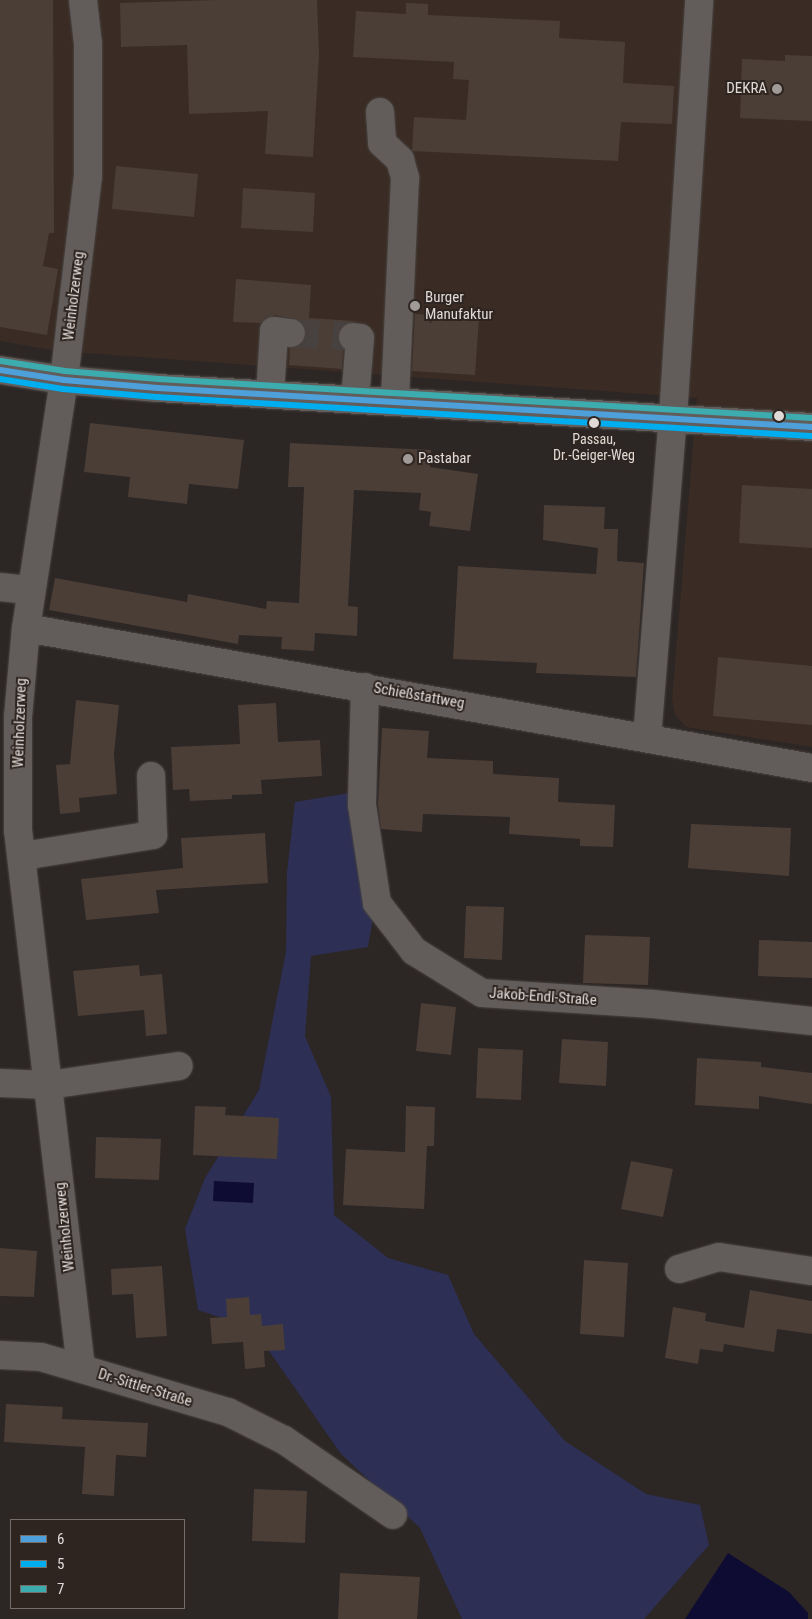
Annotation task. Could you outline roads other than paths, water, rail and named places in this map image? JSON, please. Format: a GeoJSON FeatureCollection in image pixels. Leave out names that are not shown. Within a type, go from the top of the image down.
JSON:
{"type":"FeatureCollection","features":[{"type":"Feature","properties":{"kind":"street","name":"Weinholzerweg"},"geometry":{"type":"LineString","coordinates":[[81,1368],[49,1085],[14,838],[18,717],[26,628],[64,380],[88,177],[88,44],[83,0]]}},
{"type":"Feature","properties":{"kind":"street"},"geometry":{"type":"LineString","coordinates":[[647,738],[673,418],[699,0]]}},
{"type":"Feature","properties":{"kind":"street"},"geometry":{"type":"LineString","coordinates":[[380,112],[382,143],[400,160],[404,178],[395,401]]}},
{"type":"Feature","properties":{"kind":"street"},"geometry":{"type":"LineString","coordinates":[[270,395],[285,345]]}},
{"type":"Feature","properties":{"kind":"street"},"geometry":{"type":"LineString","coordinates":[[354,350],[355,400]]}},
{"type":"Feature","properties":{"kind":"street"},"geometry":{"type":"LineString","coordinates":[[0,370],[64,380],[270,395],[395,401],[812,428]]}},
{"type":"Feature","properties":{"kind":"street"},"geometry":{"type":"LineString","coordinates":[[0,587],[31,590]]}},
{"type":"Feature","properties":{"kind":"street","name":"Schießstattweg"},"geometry":{"type":"LineString","coordinates":[[26,628],[812,768]]}},
{"type":"Feature","properties":{"kind":"street","name":"Jakob-Endl-Straße"},"geometry":{"type":"LineString","coordinates":[[365,687],[362,804],[377,903],[414,950],[482,993],[653,1004],[812,1021]]}},
{"type":"Feature","properties":{"kind":"street"},"geometry":{"type":"LineString","coordinates":[[14,838],[153,835],[151,776]]}},
{"type":"Feature","properties":{"kind":"street"},"geometry":{"type":"LineString","coordinates":[[0,1083],[49,1085],[179,1066]]}},
{"type":"Feature","properties":{"kind":"street"},"geometry":{"type":"LineString","coordinates":[[680,1269],[719,1257],[812,1271]]}},
{"type":"Feature","properties":{"kind":"street","name":"Dr.-Sittler-Straße"},"geometry":{"type":"LineString","coordinates":[[0,1355],[40,1357],[228,1412],[284,1440],[393,1515]]}},
{"type":"Feature","properties":{"kind":"tunnel"},"geometry":{"type":"LineString","coordinates":[[291,333],[353,337]]}},
{"type":"Feature","properties":{"kind":"place","name":"DEKRA"},"geometry":{"type":"Point","coordinates":[777,89]}},
{"type":"Feature","properties":{"kind":"place","name":"Burger Manufaktur"},"geometry":{"type":"Point","coordinates":[415,306]}},
{"type":"Feature","properties":{"kind":"place","name":"Passau, Dr.-Geiger-Weg"},"geometry":{"type":"Point","coordinates":[594,423]}},
{"type":"Feature","properties":{"kind":"place","name":"Pastabar"},"geometry":{"type":"Point","coordinates":[408,459]}}]}
